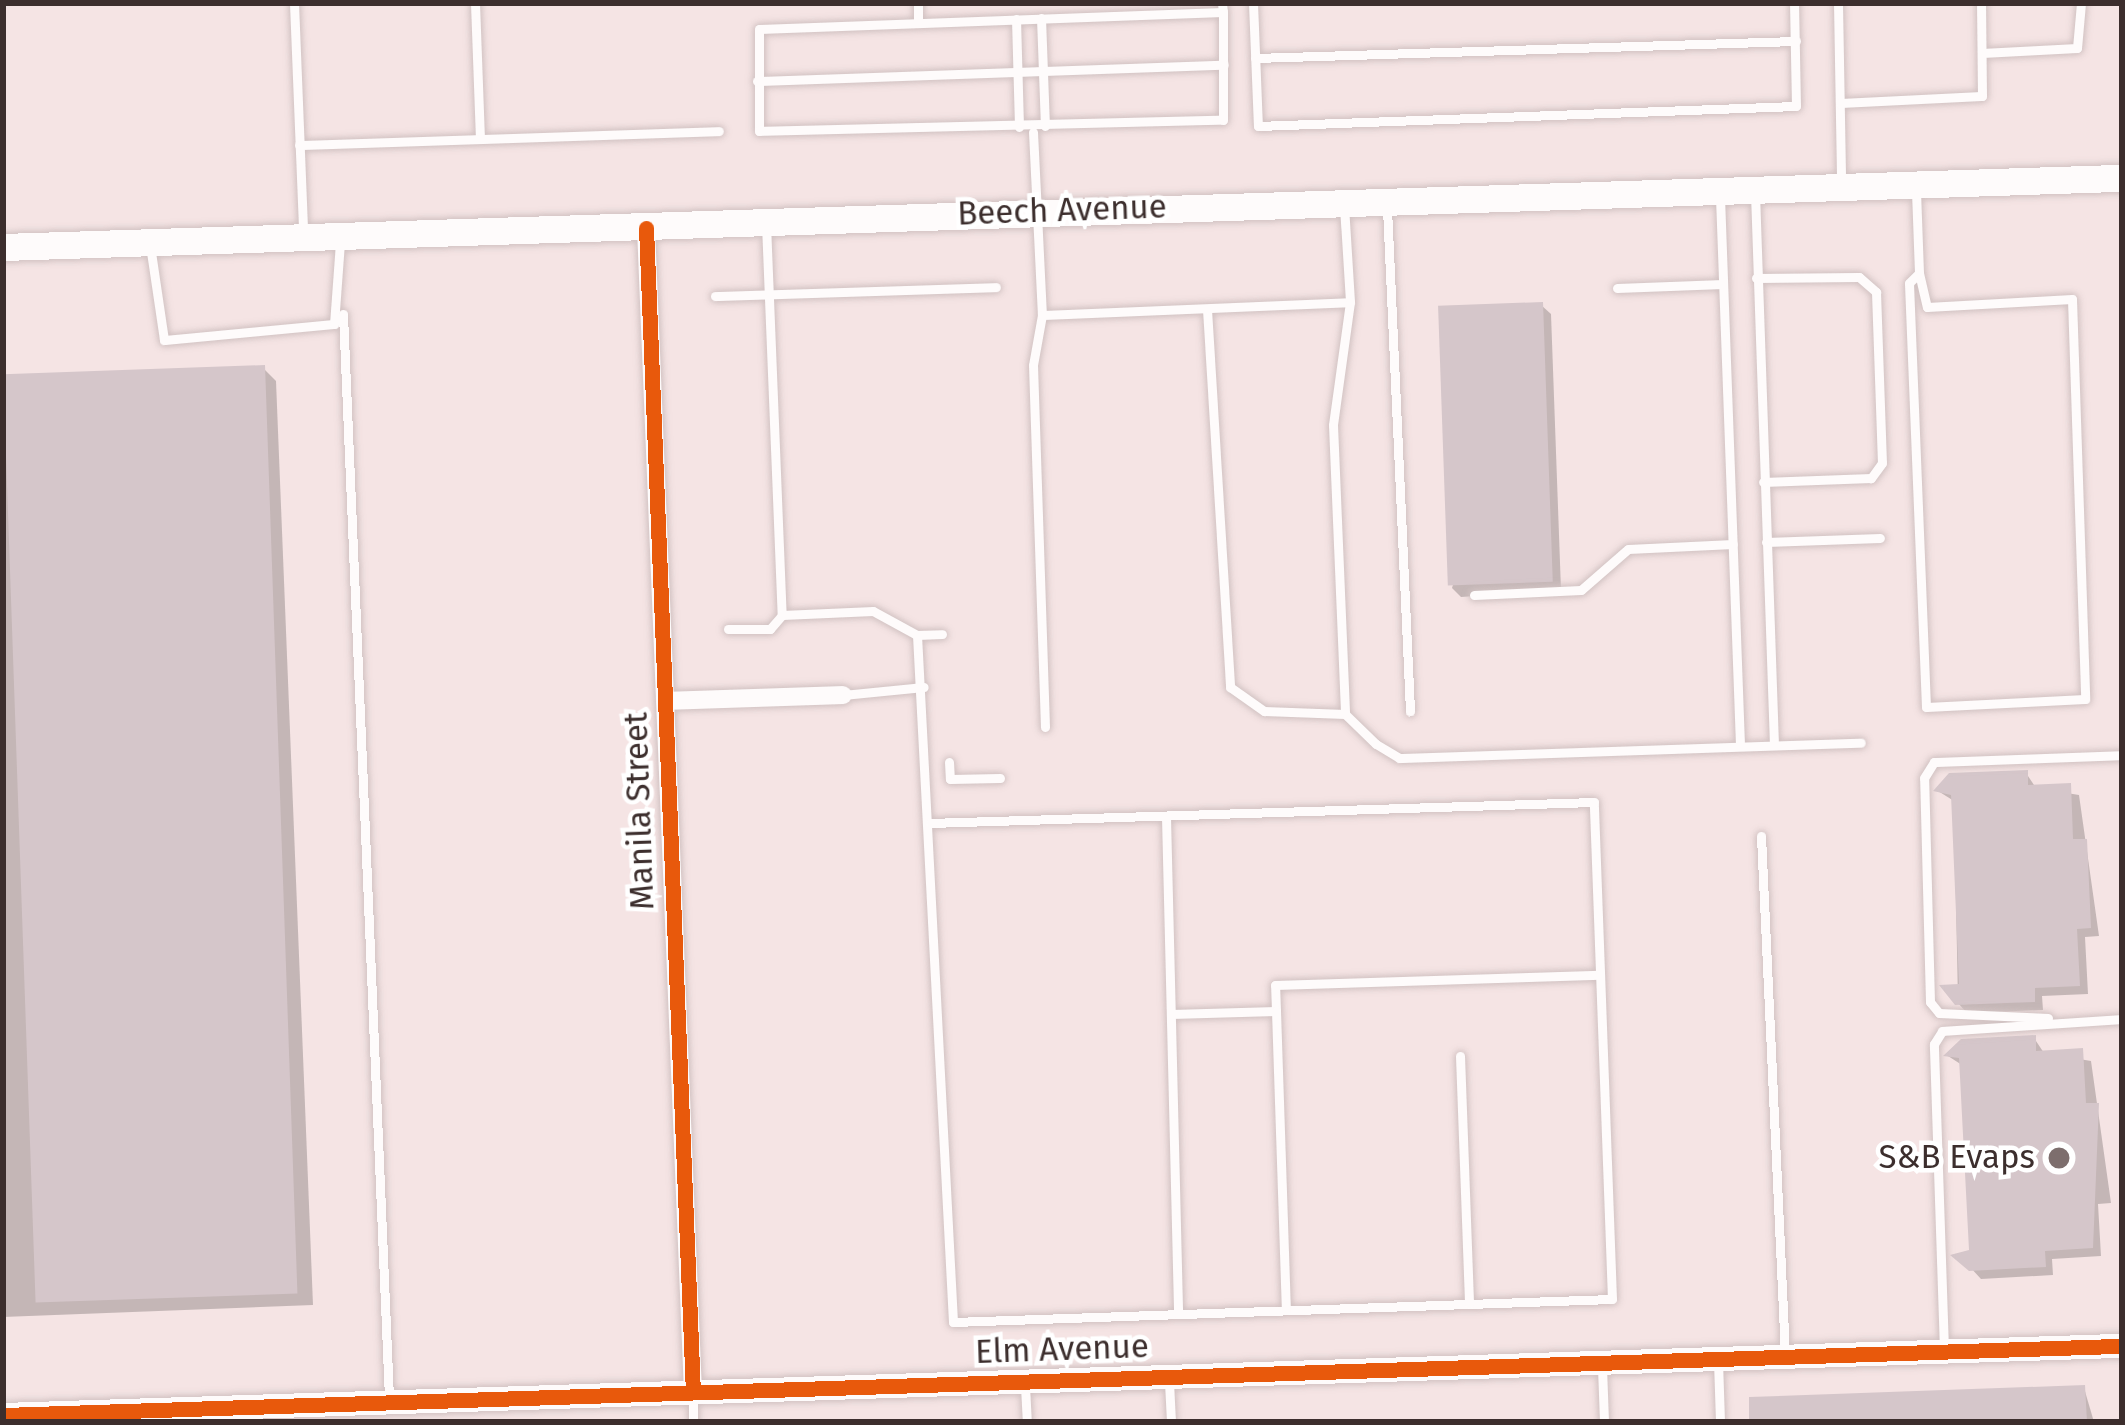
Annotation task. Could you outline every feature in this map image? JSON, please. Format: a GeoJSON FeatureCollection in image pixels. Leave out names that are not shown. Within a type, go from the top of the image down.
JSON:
{"type":"FeatureCollection","features":[{"type":"Feature","properties":{"kind":"main road","name":"Beech Avenue"},"geometry":{"type":"LineString","coordinates":[[3,248],[766,224],[1035,209],[1344,205],[2122,178]]}},
{"type":"Feature","properties":{"kind":"street","name":"Manila Street"},"geometry":{"type":"LineString","coordinates":[[646,228],[693,1391]]}},
{"type":"Feature","properties":{"kind":"street"},"geometry":{"type":"LineString","coordinates":[[665,700],[843,694]]}},
{"type":"Feature","properties":{"kind":"street","name":"Elm Avenue"},"geometry":{"type":"LineString","coordinates":[[3,1414],[2122,1346]]}},
{"type":"Feature","properties":{"kind":"lane"},"geometry":{"type":"LineString","coordinates":[[294,3],[303,238]]}},
{"type":"Feature","properties":{"kind":"lane"},"geometry":{"type":"LineString","coordinates":[[475,3],[480,139]]}},
{"type":"Feature","properties":{"kind":"lane"},"geometry":{"type":"LineString","coordinates":[[918,3],[918,22]]}},
{"type":"Feature","properties":{"kind":"lane"},"geometry":{"type":"LineString","coordinates":[[1107,3],[1108,16]]}},
{"type":"Feature","properties":{"kind":"lane"},"geometry":{"type":"LineString","coordinates":[[1252,3],[1258,127],[1796,106],[1794,3]]}},
{"type":"Feature","properties":{"kind":"lane"},"geometry":{"type":"LineString","coordinates":[[1838,3],[1841,188]]}},
{"type":"Feature","properties":{"kind":"lane"},"geometry":{"type":"LineString","coordinates":[[1840,103],[1978,99],[1981,3]]}},
{"type":"Feature","properties":{"kind":"lane"},"geometry":{"type":"LineString","coordinates":[[1982,53],[2077,48],[2081,3]]}},
{"type":"Feature","properties":{"kind":"lane"},"geometry":{"type":"LineString","coordinates":[[1222,8],[1225,119],[1045,126],[1033,132],[1019,127],[764,136],[757,82],[758,29],[918,22],[1222,8]]}},
{"type":"Feature","properties":{"kind":"lane"},"geometry":{"type":"LineString","coordinates":[[1041,18],[1045,126]]}},
{"type":"Feature","properties":{"kind":"lane"},"geometry":{"type":"LineString","coordinates":[[1016,19],[1019,127]]}},
{"type":"Feature","properties":{"kind":"lane"},"geometry":{"type":"LineString","coordinates":[[1255,58],[1796,41]]}},
{"type":"Feature","properties":{"kind":"lane"},"geometry":{"type":"LineString","coordinates":[[757,82],[1224,65]]}},
{"type":"Feature","properties":{"kind":"lane"},"geometry":{"type":"LineString","coordinates":[[299,145],[719,131]]}},
{"type":"Feature","properties":{"kind":"lane"},"geometry":{"type":"LineString","coordinates":[[1033,132],[1042,315],[1033,365],[1045,727]]}},
{"type":"Feature","properties":{"kind":"lane"},"geometry":{"type":"LineString","coordinates":[[1916,185],[1919,273],[1910,308],[1926,707],[2084,699],[2072,299],[1927,307],[1919,273]]}},
{"type":"Feature","properties":{"kind":"lane"},"geometry":{"type":"LineString","coordinates":[[1755,191],[1774,745]]}},
{"type":"Feature","properties":{"kind":"lane"},"geometry":{"type":"LineString","coordinates":[[1720,192],[1740,746]]}},
{"type":"Feature","properties":{"kind":"lane"},"geometry":{"type":"LineString","coordinates":[[1386,203],[1410,712]]}},
{"type":"Feature","properties":{"kind":"lane"},"geometry":{"type":"LineString","coordinates":[[1344,205],[1350,302],[1334,425],[1346,714]]}},
{"type":"Feature","properties":{"kind":"lane"},"geometry":{"type":"LineString","coordinates":[[728,629],[770,629],[782,615],[766,224]]}},
{"type":"Feature","properties":{"kind":"lane"},"geometry":{"type":"LineString","coordinates":[[340,237],[388,1400]]}},
{"type":"Feature","properties":{"kind":"lane"},"geometry":{"type":"LineString","coordinates":[[150,243],[164,340],[318,330],[343,314]]}},
{"type":"Feature","properties":{"kind":"lane"},"geometry":{"type":"LineString","coordinates":[[1756,278],[1858,277],[1876,292],[1882,463],[1871,478],[1763,482]]}},
{"type":"Feature","properties":{"kind":"lane"},"geometry":{"type":"LineString","coordinates":[[1618,288],[1724,284]]}},
{"type":"Feature","properties":{"kind":"lane"},"geometry":{"type":"LineString","coordinates":[[715,296],[996,287]]}},
{"type":"Feature","properties":{"kind":"lane"},"geometry":{"type":"LineString","coordinates":[[1042,315],[1350,302]]}},
{"type":"Feature","properties":{"kind":"lane"},"geometry":{"type":"LineString","coordinates":[[1207,308],[1230,688],[1264,711],[1346,714],[1400,758],[1861,743]]}},
{"type":"Feature","properties":{"kind":"lane"},"geometry":{"type":"LineString","coordinates":[[1766,542],[1880,538]]}},
{"type":"Feature","properties":{"kind":"lane"},"geometry":{"type":"LineString","coordinates":[[1474,595],[1581,590],[1628,549],[1733,544]]}},
{"type":"Feature","properties":{"kind":"lane"},"geometry":{"type":"LineString","coordinates":[[782,615],[873,610],[917,635],[942,634]]}},
{"type":"Feature","properties":{"kind":"lane"},"geometry":{"type":"LineString","coordinates":[[917,635],[924,687],[930,823],[953,1322],[1612,1299],[1594,802],[930,823]]}},
{"type":"Feature","properties":{"kind":"lane"},"geometry":{"type":"LineString","coordinates":[[843,694],[924,687]]}},
{"type":"Feature","properties":{"kind":"lane"},"geometry":{"type":"LineString","coordinates":[[2122,755],[1934,762],[1924,778],[1930,1001],[1939,1013],[2122,1019]]}},
{"type":"Feature","properties":{"kind":"lane"},"geometry":{"type":"LineString","coordinates":[[949,762],[950,779],[1000,778]]}},
{"type":"Feature","properties":{"kind":"lane"},"geometry":{"type":"LineString","coordinates":[[1166,817],[1178,1314]]}},
{"type":"Feature","properties":{"kind":"lane"},"geometry":{"type":"LineString","coordinates":[[1762,836],[1785,1355]]}},
{"type":"Feature","properties":{"kind":"lane"},"geometry":{"type":"LineString","coordinates":[[1286,1310],[1275,985],[1600,975]]}},
{"type":"Feature","properties":{"kind":"lane"},"geometry":{"type":"LineString","coordinates":[[1171,1014],[1276,1010]]}},
{"type":"Feature","properties":{"kind":"lane"},"geometry":{"type":"LineString","coordinates":[[1944,1350],[1934,1044],[1942,1031],[2048,1018]]}},
{"type":"Feature","properties":{"kind":"lane"},"geometry":{"type":"LineString","coordinates":[[1460,1056],[1468,1304]]}},
{"type":"Feature","properties":{"kind":"lane"},"geometry":{"type":"LineString","coordinates":[[1718,1357],[1720,1422]]}},
{"type":"Feature","properties":{"kind":"lane"},"geometry":{"type":"LineString","coordinates":[[1602,1360],[1604,1422]]}},
{"type":"Feature","properties":{"kind":"lane"},"geometry":{"type":"LineString","coordinates":[[1169,1377],[1171,1422]]}},
{"type":"Feature","properties":{"kind":"lane"},"geometry":{"type":"LineString","coordinates":[[1025,1381],[1027,1422]]}},
{"type":"Feature","properties":{"kind":"lane"},"geometry":{"type":"LineString","coordinates":[[693,1391],[693,1422]]}},
{"type":"Feature","properties":{"kind":"building"},"geometry":{"type":"Polygon","coordinates":[[[1543,302],[1553,582],[1448,585],[1438,306],[1543,302]]]}},
{"type":"Feature","properties":{"kind":"building"},"geometry":{"type":"Polygon","coordinates":[[[265,365],[297,1293],[36,1303],[3,374],[265,365]]]}},
{"type":"Feature","properties":{"kind":"building"},"geometry":{"type":"Polygon","coordinates":[[[2028,770],[2028,785],[2071,783],[2073,839],[2087,839],[2091,928],[2077,929],[2080,986],[2035,988],[2035,1002],[1955,1005],[1939,985],[1959,984],[1951,795],[1933,791],[1949,773],[2028,770]]]}},
{"type":"Feature","properties":{"kind":"building"},"geometry":{"type":"Polygon","coordinates":[[[2036,1035],[2036,1051],[2083,1048],[2086,1103],[2099,1103],[2093,1248],[2045,1251],[2046,1267],[1969,1271],[1950,1255],[1969,1250],[1959,1058],[1943,1056],[1961,1039],[2036,1035]]]}},
{"type":"Feature","properties":{"kind":"building"},"geometry":{"type":"Polygon","coordinates":[[[2085,1385],[2087,1422],[1749,1422],[1749,1397],[2085,1385]]]}},
{"type":"Feature","properties":{"kind":"cycle path"},"geometry":{"type":"LineString","coordinates":[[646,228],[693,1391]]}},
{"type":"Feature","properties":{"kind":"cycle path"},"geometry":{"type":"LineString","coordinates":[[3,1415],[2122,1346]]}},
{"type":"Feature","properties":{"kind":"place","name":"S&B Evaps"},"geometry":{"type":"Point","coordinates":[2059,1158]}}]}
